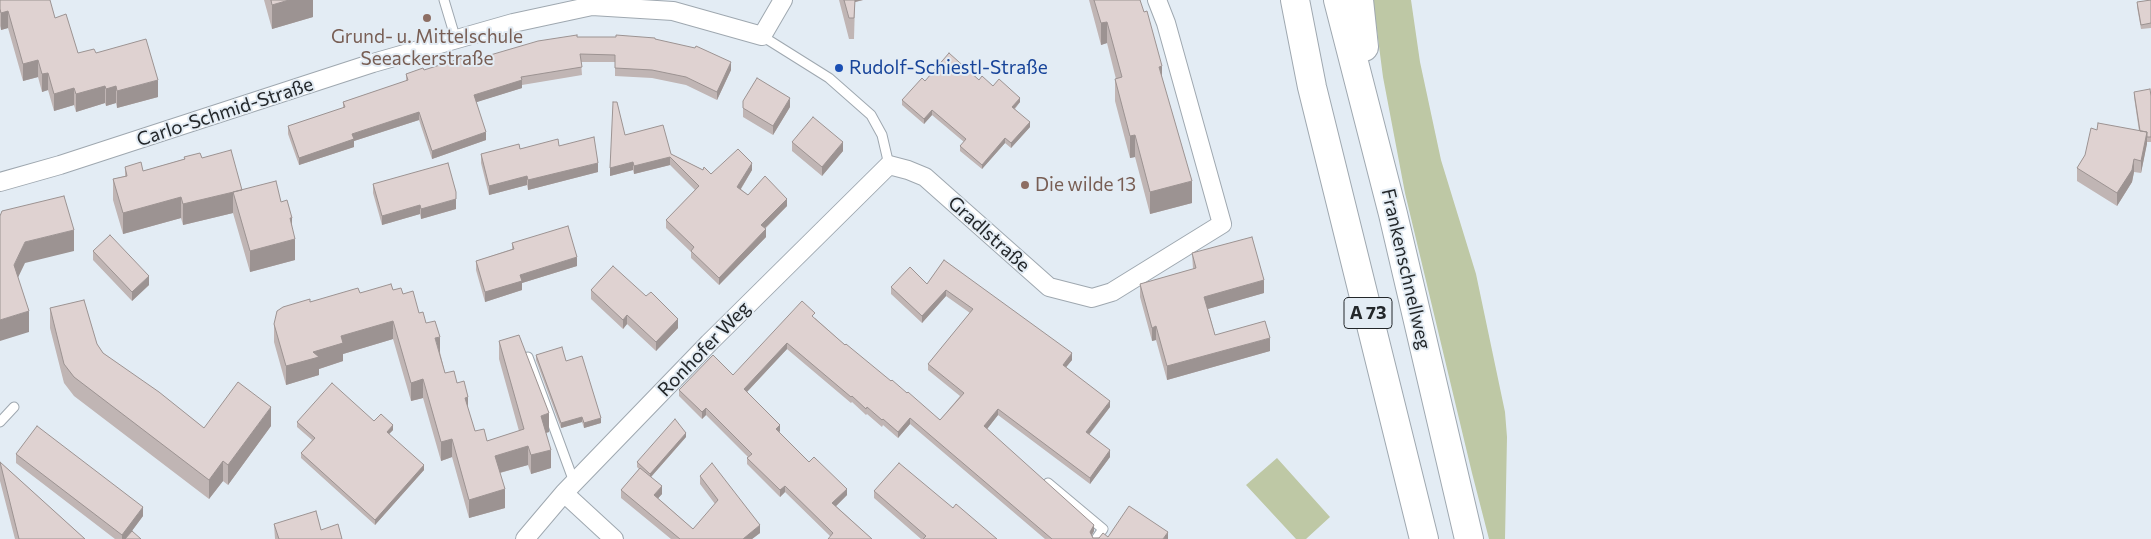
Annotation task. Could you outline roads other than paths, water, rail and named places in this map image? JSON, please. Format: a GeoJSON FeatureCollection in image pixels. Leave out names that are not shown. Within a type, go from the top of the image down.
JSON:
{"type":"FeatureCollection","features":[{"type":"Feature","properties":{"kind":"highway"},"geometry":{"type":"LineString","coordinates":[[1278,0],[1312,87]]}},
{"type":"Feature","properties":{"kind":"highway","name":"A 73"},"geometry":{"type":"LineString","coordinates":[[1295,0],[1312,87],[1424,539]]}},
{"type":"Feature","properties":{"kind":"highway","name":"Frankenschnellweg"},"geometry":{"type":"LineString","coordinates":[[1338,0],[1372,131],[1469,539]]}},
{"type":"Feature","properties":{"kind":"highway"},"geometry":{"type":"LineString","coordinates":[[1359,0],[1372,131]]}},
{"type":"Feature","properties":{"kind":"street"},"geometry":{"type":"LineString","coordinates":[[762,36],[783,0]]}},
{"type":"Feature","properties":{"kind":"street","name":"Gradlstraße"},"geometry":{"type":"LineString","coordinates":[[889,165],[925,177],[1049,287],[1092,298],[1112,292],[1222,224],[1166,23],[1157,0]]}},
{"type":"Feature","properties":{"kind":"street","name":"Carlo-Schmid-Straße"},"geometry":{"type":"LineString","coordinates":[[0,182],[60,165],[373,63],[513,23],[592,6],[673,12],[762,36]]}},
{"type":"Feature","properties":{"kind":"street","name":"Ronhofer Weg"},"geometry":{"type":"LineString","coordinates":[[525,539],[569,487],[746,305],[889,165]]}},
{"type":"Feature","properties":{"kind":"street"},"geometry":{"type":"LineString","coordinates":[[569,487],[614,539]]}},
{"type":"Feature","properties":{"kind":"lane"},"geometry":{"type":"LineString","coordinates":[[444,0],[456,40]]}},
{"type":"Feature","properties":{"kind":"lane","name":"Carlo-Schmid-Straße"},"geometry":{"type":"LineString","coordinates":[[762,36],[829,78],[871,115],[882,135],[889,165]]}},
{"type":"Feature","properties":{"kind":"lane"},"geometry":{"type":"LineString","coordinates":[[528,357],[569,487]]}},
{"type":"Feature","properties":{"kind":"lane"},"geometry":{"type":"LineString","coordinates":[[0,422],[14,407]]}},
{"type":"Feature","properties":{"kind":"lane"},"geometry":{"type":"LineString","coordinates":[[1048,483],[1103,529],[1096,539]]}},
{"type":"Feature","properties":{"kind":"place","name":"Grund- u. Mittelschule Seeackerstraße"},"geometry":{"type":"Point","coordinates":[427,18]}},
{"type":"Feature","properties":{"kind":"place","name":"Rudolf-Schiestl-Straße"},"geometry":{"type":"Point","coordinates":[839,68]}},
{"type":"Feature","properties":{"kind":"place","name":"Die wilde 13"},"geometry":{"type":"Point","coordinates":[1025,185]}}]}
